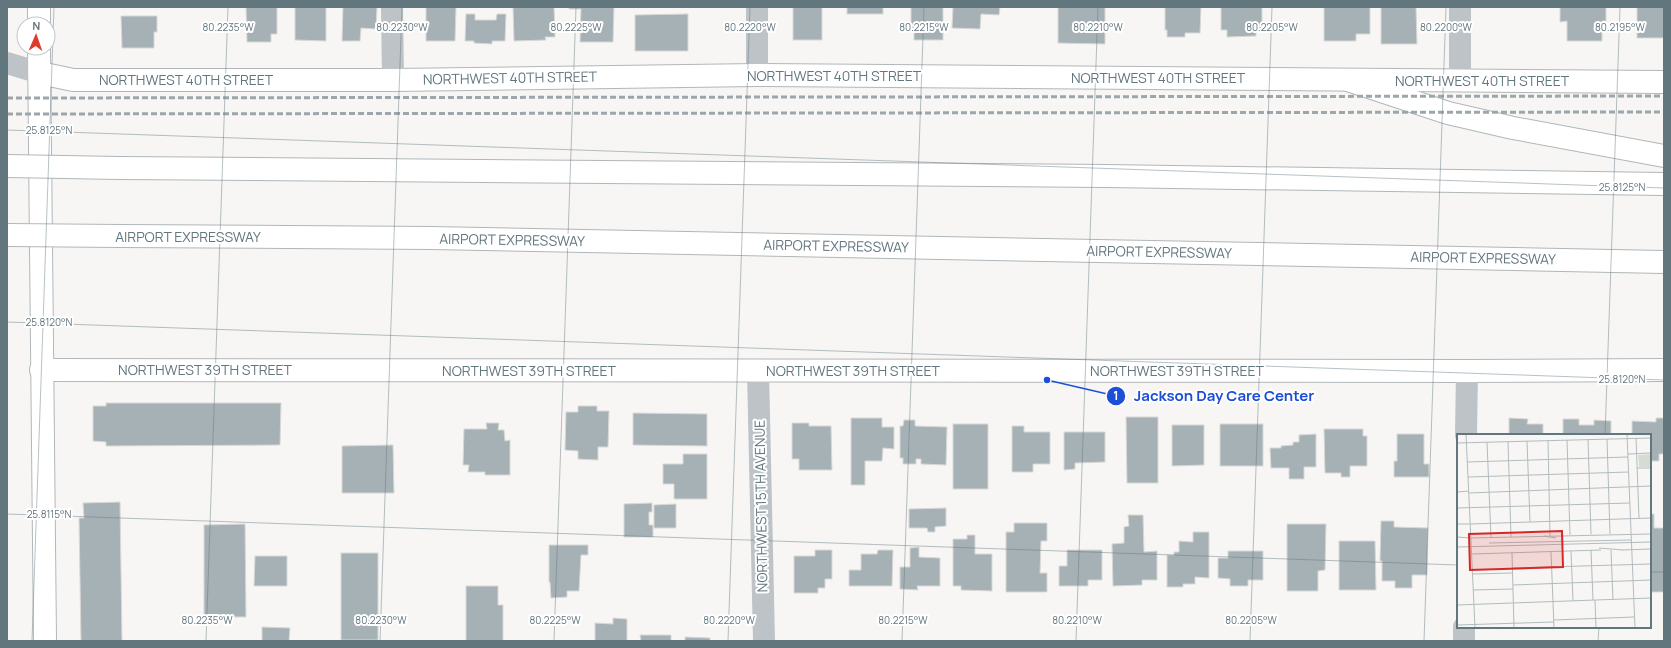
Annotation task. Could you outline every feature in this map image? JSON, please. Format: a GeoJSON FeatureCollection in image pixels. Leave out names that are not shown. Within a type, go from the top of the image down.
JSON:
{"type":"FeatureCollection","features":[{"type":"Feature","properties":{"kind":"main road"},"geometry":{"type":"LineString","coordinates":[[39,56],[45,641]]}},
{"type":"Feature","properties":{"kind":"main road","name":"NORTHWEST 40TH STREET"},"geometry":{"type":"LineString","coordinates":[[40,73],[73,80],[393,80],[757,76],[1664,82]]}},
{"type":"Feature","properties":{"kind":"main road"},"geometry":{"type":"LineString","coordinates":[[1348,80],[1448,113],[1513,128],[1664,156]]}},
{"type":"Feature","properties":{"kind":"main road"},"geometry":{"type":"LineString","coordinates":[[7,166],[1090,176],[1664,184]]}},
{"type":"Feature","properties":{"kind":"main road","name":"AIRPORT EXPRESSWAY"},"geometry":{"type":"LineString","coordinates":[[7,234],[431,238],[1664,262]]}},
{"type":"Feature","properties":{"kind":"main road","name":"NORTHWEST 39TH STREET"},"geometry":{"type":"LineString","coordinates":[[42,370],[1664,370]]}},
{"type":"Feature","properties":{"kind":"street"},"geometry":{"type":"LineString","coordinates":[[392,7],[393,80]]}},
{"type":"Feature","properties":{"kind":"street"},"geometry":{"type":"LineString","coordinates":[[757,7],[757,76]]}},
{"type":"Feature","properties":{"kind":"street"},"geometry":{"type":"LineString","coordinates":[[1460,7],[1460,80]]}},
{"type":"Feature","properties":{"kind":"street","name":"NORTHWEST 40TH STREET"},"geometry":{"type":"LineString","coordinates":[[7,63],[40,73]]}},
{"type":"Feature","properties":{"kind":"street","name":"NORTHWEST 15TH AVENUE"},"geometry":{"type":"LineString","coordinates":[[758,371],[764,641]]}},
{"type":"Feature","properties":{"kind":"street"},"geometry":{"type":"LineString","coordinates":[[1466,434],[1467,371]]}},
{"type":"Feature","properties":{"kind":"street"},"geometry":{"type":"LineString","coordinates":[[1464,628],[1464,641]]}},
{"type":"Feature","properties":{"kind":"building"},"geometry":{"type":"Polygon","coordinates":[[[246,7],[277,7],[277,34],[271,34],[271,42],[247,42],[246,7]]]}},
{"type":"Feature","properties":{"kind":"building"},"geometry":{"type":"Polygon","coordinates":[[[295,7],[326,7],[326,41],[295,40],[295,7]]]}},
{"type":"Feature","properties":{"kind":"building"},"geometry":{"type":"Polygon","coordinates":[[[343,7],[377,7],[376,29],[361,28],[360,41],[342,41],[343,7]]]}},
{"type":"Feature","properties":{"kind":"building"},"geometry":{"type":"Polygon","coordinates":[[[426,7],[456,7],[455,41],[426,41],[426,7]]]}},
{"type":"Feature","properties":{"kind":"building"},"geometry":{"type":"Polygon","coordinates":[[[513,7],[554,7],[555,37],[545,37],[546,40],[514,41],[513,7]]]}},
{"type":"Feature","properties":{"kind":"building"},"geometry":{"type":"Polygon","coordinates":[[[569,7],[614,7],[613,42],[580,42],[581,9],[569,9],[569,7]]]}},
{"type":"Feature","properties":{"kind":"building"},"geometry":{"type":"Polygon","coordinates":[[[793,7],[822,7],[822,40],[793,40],[793,7]]]}},
{"type":"Feature","properties":{"kind":"building"},"geometry":{"type":"Polygon","coordinates":[[[847,7],[883,7],[883,14],[847,14],[847,7]]]}},
{"type":"Feature","properties":{"kind":"building"},"geometry":{"type":"Polygon","coordinates":[[[911,7],[943,7],[943,40],[914,40],[914,32],[911,32],[911,7]]]}},
{"type":"Feature","properties":{"kind":"building"},"geometry":{"type":"Polygon","coordinates":[[[953,7],[1000,7],[999,15],[981,14],[980,29],[952,28],[953,7]]]}},
{"type":"Feature","properties":{"kind":"building"},"geometry":{"type":"Polygon","coordinates":[[[1058,7],[1105,7],[1105,44],[1058,43],[1058,7]]]}},
{"type":"Feature","properties":{"kind":"building"},"geometry":{"type":"Polygon","coordinates":[[[1165,7],[1201,7],[1200,33],[1185,33],[1185,37],[1167,37],[1167,30],[1165,30],[1165,7]]]}},
{"type":"Feature","properties":{"kind":"building"},"geometry":{"type":"Polygon","coordinates":[[[1221,7],[1262,7],[1262,30],[1256,31],[1256,36],[1227,37],[1227,30],[1221,30],[1221,7]]]}},
{"type":"Feature","properties":{"kind":"building"},"geometry":{"type":"Polygon","coordinates":[[[1324,7],[1370,7],[1370,34],[1356,34],[1356,41],[1324,41],[1324,7]]]}},
{"type":"Feature","properties":{"kind":"building"},"geometry":{"type":"Polygon","coordinates":[[[1381,7],[1416,7],[1417,44],[1381,44],[1381,7]]]}},
{"type":"Feature","properties":{"kind":"building"},"geometry":{"type":"Polygon","coordinates":[[[1560,7],[1606,7],[1606,21],[1602,21],[1602,41],[1567,41],[1567,21],[1560,22],[1560,7]]]}},
{"type":"Feature","properties":{"kind":"building"},"geometry":{"type":"Polygon","coordinates":[[[1637,7],[1664,7],[1664,38],[1637,38],[1637,7]]]}},
{"type":"Feature","properties":{"kind":"building"},"geometry":{"type":"Polygon","coordinates":[[[466,14],[475,14],[475,20],[496,20],[497,14],[506,14],[505,41],[492,41],[492,44],[465,41],[466,14]]]}},
{"type":"Feature","properties":{"kind":"building"},"geometry":{"type":"Polygon","coordinates":[[[688,14],[688,51],[635,51],[635,15],[688,14]]]}},
{"type":"Feature","properties":{"kind":"building"},"geometry":{"type":"Polygon","coordinates":[[[121,16],[157,16],[157,32],[154,32],[154,48],[122,48],[121,16]]]}},
{"type":"Feature","properties":{"kind":"building"},"geometry":{"type":"Polygon","coordinates":[[[106,403],[281,403],[280,445],[106,446],[106,442],[93,441],[93,406],[106,406],[106,403]]]}},
{"type":"Feature","properties":{"kind":"building"},"geometry":{"type":"Polygon","coordinates":[[[578,406],[597,406],[597,411],[609,411],[608,447],[598,447],[598,460],[578,459],[578,451],[565,450],[566,412],[578,412],[578,406]]]}},
{"type":"Feature","properties":{"kind":"building"},"geometry":{"type":"Polygon","coordinates":[[[633,413],[707,414],[707,446],[633,445],[633,413]]]}},
{"type":"Feature","properties":{"kind":"building"},"geometry":{"type":"Polygon","coordinates":[[[1126,417],[1158,417],[1158,483],[1127,483],[1126,417]]]}},
{"type":"Feature","properties":{"kind":"building"},"geometry":{"type":"Polygon","coordinates":[[[851,418],[882,418],[882,427],[894,427],[894,449],[883,448],[882,461],[865,461],[865,485],[851,485],[851,418]]]}},
{"type":"Feature","properties":{"kind":"building"},"geometry":{"type":"Polygon","coordinates":[[[1509,418],[1528,419],[1527,424],[1543,424],[1543,434],[1509,434],[1509,418]]]}},
{"type":"Feature","properties":{"kind":"building"},"geometry":{"type":"Polygon","coordinates":[[[1656,418],[1664,418],[1664,454],[1659,454],[1659,461],[1651,461],[1651,434],[1632,434],[1632,421],[1656,422],[1656,418]]]}},
{"type":"Feature","properties":{"kind":"building"},"geometry":{"type":"Polygon","coordinates":[[[1563,419],[1579,419],[1579,425],[1594,425],[1594,420],[1611,421],[1611,434],[1563,434],[1563,419]]]}},
{"type":"Feature","properties":{"kind":"building"},"geometry":{"type":"Polygon","coordinates":[[[904,420],[915,420],[915,426],[947,427],[946,465],[921,464],[921,459],[916,459],[916,464],[903,464],[903,458],[900,458],[900,426],[903,426],[904,420]]]}},
{"type":"Feature","properties":{"kind":"building"},"geometry":{"type":"Polygon","coordinates":[[[486,423],[499,423],[498,430],[504,430],[505,441],[510,440],[510,475],[485,475],[485,472],[468,472],[469,465],[463,465],[464,429],[487,429],[486,423]]]}},
{"type":"Feature","properties":{"kind":"building"},"geometry":{"type":"Polygon","coordinates":[[[792,423],[809,423],[809,426],[831,426],[832,470],[799,470],[799,459],[792,459],[792,423]]]}},
{"type":"Feature","properties":{"kind":"building"},"geometry":{"type":"Polygon","coordinates":[[[953,424],[988,424],[988,489],[953,489],[953,424]]]}},
{"type":"Feature","properties":{"kind":"building"},"geometry":{"type":"Polygon","coordinates":[[[1220,424],[1263,424],[1263,466],[1220,466],[1220,424]]]}},
{"type":"Feature","properties":{"kind":"building"},"geometry":{"type":"Polygon","coordinates":[[[1172,425],[1204,425],[1204,465],[1172,466],[1172,425]]]}},
{"type":"Feature","properties":{"kind":"building"},"geometry":{"type":"Polygon","coordinates":[[[1012,426],[1024,426],[1024,432],[1050,432],[1050,464],[1033,464],[1033,472],[1012,472],[1012,426]]]}},
{"type":"Feature","properties":{"kind":"building"},"geometry":{"type":"Polygon","coordinates":[[[1324,429],[1363,429],[1363,436],[1367,436],[1367,466],[1350,466],[1350,477],[1341,477],[1341,473],[1325,473],[1324,429]]]}},
{"type":"Feature","properties":{"kind":"building"},"geometry":{"type":"Polygon","coordinates":[[[1064,432],[1105,432],[1105,462],[1075,463],[1075,469],[1064,470],[1064,432]]]}},
{"type":"Feature","properties":{"kind":"building"},"geometry":{"type":"Polygon","coordinates":[[[1316,434],[1316,467],[1304,467],[1304,479],[1289,479],[1289,468],[1271,468],[1270,448],[1281,448],[1281,446],[1293,445],[1293,442],[1299,442],[1299,435],[1316,434]]]}},
{"type":"Feature","properties":{"kind":"building"},"geometry":{"type":"Polygon","coordinates":[[[1397,434],[1424,434],[1424,464],[1429,464],[1429,477],[1394,477],[1394,461],[1397,461],[1397,434]]]}},
{"type":"Feature","properties":{"kind":"building"},"geometry":{"type":"Polygon","coordinates":[[[393,445],[394,493],[342,493],[342,446],[393,445]]]}},
{"type":"Feature","properties":{"kind":"building"},"geometry":{"type":"Polygon","coordinates":[[[683,454],[707,454],[707,499],[674,499],[674,484],[663,484],[663,464],[683,464],[683,454]]]}},
{"type":"Feature","properties":{"kind":"building"},"geometry":{"type":"Polygon","coordinates":[[[120,502],[122,641],[81,641],[79,518],[84,518],[83,503],[120,502]]]}},
{"type":"Feature","properties":{"kind":"building"},"geometry":{"type":"Polygon","coordinates":[[[652,503],[652,512],[649,512],[649,525],[653,525],[653,537],[624,537],[624,504],[652,503]]]}},
{"type":"Feature","properties":{"kind":"building"},"geometry":{"type":"Polygon","coordinates":[[[676,504],[676,528],[654,528],[654,505],[676,504]]]}},
{"type":"Feature","properties":{"kind":"building"},"geometry":{"type":"Polygon","coordinates":[[[946,508],[946,526],[935,527],[935,532],[928,532],[927,528],[909,528],[909,509],[946,508]]]}},
{"type":"Feature","properties":{"kind":"building"},"geometry":{"type":"Polygon","coordinates":[[[1651,514],[1654,514],[1654,528],[1664,528],[1664,592],[1651,592],[1651,514]]]}},
{"type":"Feature","properties":{"kind":"building"},"geometry":{"type":"Polygon","coordinates":[[[1128,515],[1143,515],[1144,552],[1157,551],[1157,580],[1142,580],[1142,585],[1113,586],[1112,544],[1124,543],[1124,527],[1129,526],[1128,515]]]}},
{"type":"Feature","properties":{"kind":"building"},"geometry":{"type":"Polygon","coordinates":[[[1381,521],[1394,521],[1394,527],[1428,528],[1427,575],[1412,575],[1412,588],[1395,588],[1395,581],[1382,581],[1382,561],[1380,561],[1381,521]]]}},
{"type":"Feature","properties":{"kind":"building"},"geometry":{"type":"Polygon","coordinates":[[[1014,523],[1047,523],[1047,541],[1041,541],[1040,573],[1047,573],[1047,592],[1006,592],[1006,532],[1014,532],[1014,523]]]}},
{"type":"Feature","properties":{"kind":"building"},"geometry":{"type":"Polygon","coordinates":[[[245,524],[246,617],[204,617],[204,525],[245,524]]]}},
{"type":"Feature","properties":{"kind":"building"},"geometry":{"type":"Polygon","coordinates":[[[1287,524],[1326,524],[1325,570],[1318,571],[1318,591],[1287,591],[1287,524]]]}},
{"type":"Feature","properties":{"kind":"building"},"geometry":{"type":"Polygon","coordinates":[[[1193,532],[1209,532],[1209,578],[1195,577],[1195,584],[1183,584],[1183,587],[1167,587],[1167,555],[1174,555],[1174,552],[1179,552],[1179,541],[1193,542],[1193,532]]]}},
{"type":"Feature","properties":{"kind":"building"},"geometry":{"type":"Polygon","coordinates":[[[967,535],[975,535],[975,554],[992,554],[992,591],[961,590],[961,586],[953,586],[953,539],[967,539],[967,535]]]}},
{"type":"Feature","properties":{"kind":"building"},"geometry":{"type":"Polygon","coordinates":[[[1339,541],[1375,541],[1376,590],[1339,590],[1339,541]]]}},
{"type":"Feature","properties":{"kind":"building"},"geometry":{"type":"Polygon","coordinates":[[[549,545],[588,545],[588,555],[581,555],[579,591],[567,591],[567,597],[551,598],[549,582],[549,545]]]}},
{"type":"Feature","properties":{"kind":"building"},"geometry":{"type":"Polygon","coordinates":[[[919,547],[919,557],[940,558],[940,586],[917,586],[918,590],[900,589],[900,567],[910,567],[910,548],[919,547]]]}},
{"type":"Feature","properties":{"kind":"building"},"geometry":{"type":"Polygon","coordinates":[[[815,550],[832,550],[832,579],[825,579],[825,588],[818,588],[818,593],[794,593],[794,556],[815,556],[815,550]]]}},
{"type":"Feature","properties":{"kind":"building"},"geometry":{"type":"Polygon","coordinates":[[[878,550],[893,550],[892,586],[849,586],[849,570],[861,570],[861,554],[877,554],[878,550]]]}},
{"type":"Feature","properties":{"kind":"building"},"geometry":{"type":"Polygon","coordinates":[[[1067,550],[1102,550],[1102,580],[1088,580],[1088,586],[1059,586],[1059,566],[1067,566],[1067,550]]]}},
{"type":"Feature","properties":{"kind":"building"},"geometry":{"type":"Polygon","coordinates":[[[1228,551],[1263,551],[1263,580],[1248,580],[1248,586],[1230,586],[1230,579],[1218,578],[1218,558],[1228,558],[1228,551]]]}},
{"type":"Feature","properties":{"kind":"building"},"geometry":{"type":"Polygon","coordinates":[[[341,553],[378,553],[378,640],[341,640],[341,553]]]}},
{"type":"Feature","properties":{"kind":"building"},"geometry":{"type":"Polygon","coordinates":[[[255,556],[287,556],[287,586],[254,586],[255,556]]]}},
{"type":"Feature","properties":{"kind":"building"},"geometry":{"type":"Polygon","coordinates":[[[466,586],[498,586],[498,605],[503,605],[503,641],[466,641],[466,586]]]}},
{"type":"Feature","properties":{"kind":"building"},"geometry":{"type":"Polygon","coordinates":[[[613,618],[627,619],[627,641],[595,641],[595,623],[613,624],[613,618]]]}},
{"type":"Feature","properties":{"kind":"building"},"geometry":{"type":"Polygon","coordinates":[[[262,627],[290,628],[289,641],[262,641],[262,627]]]}},
{"type":"Feature","properties":{"kind":"building"},"geometry":{"type":"Polygon","coordinates":[[[640,635],[671,635],[671,641],[641,641],[640,635]]]}},
{"type":"Feature","properties":{"kind":"building"},"geometry":{"type":"Polygon","coordinates":[[[685,637],[710,638],[710,641],[685,641],[685,637]]]}},
{"type":"Feature","properties":{"kind":"railway"},"geometry":{"type":"LineString","coordinates":[[7,98],[1664,96]]}},
{"type":"Feature","properties":{"kind":"railway"},"geometry":{"type":"LineString","coordinates":[[7,114],[1664,112]]}},
{"type":"Feature","properties":{"kind":"place","name":"Jackson Day Care Center"},"geometry":{"type":"Point","coordinates":[1047,380]}}]}
